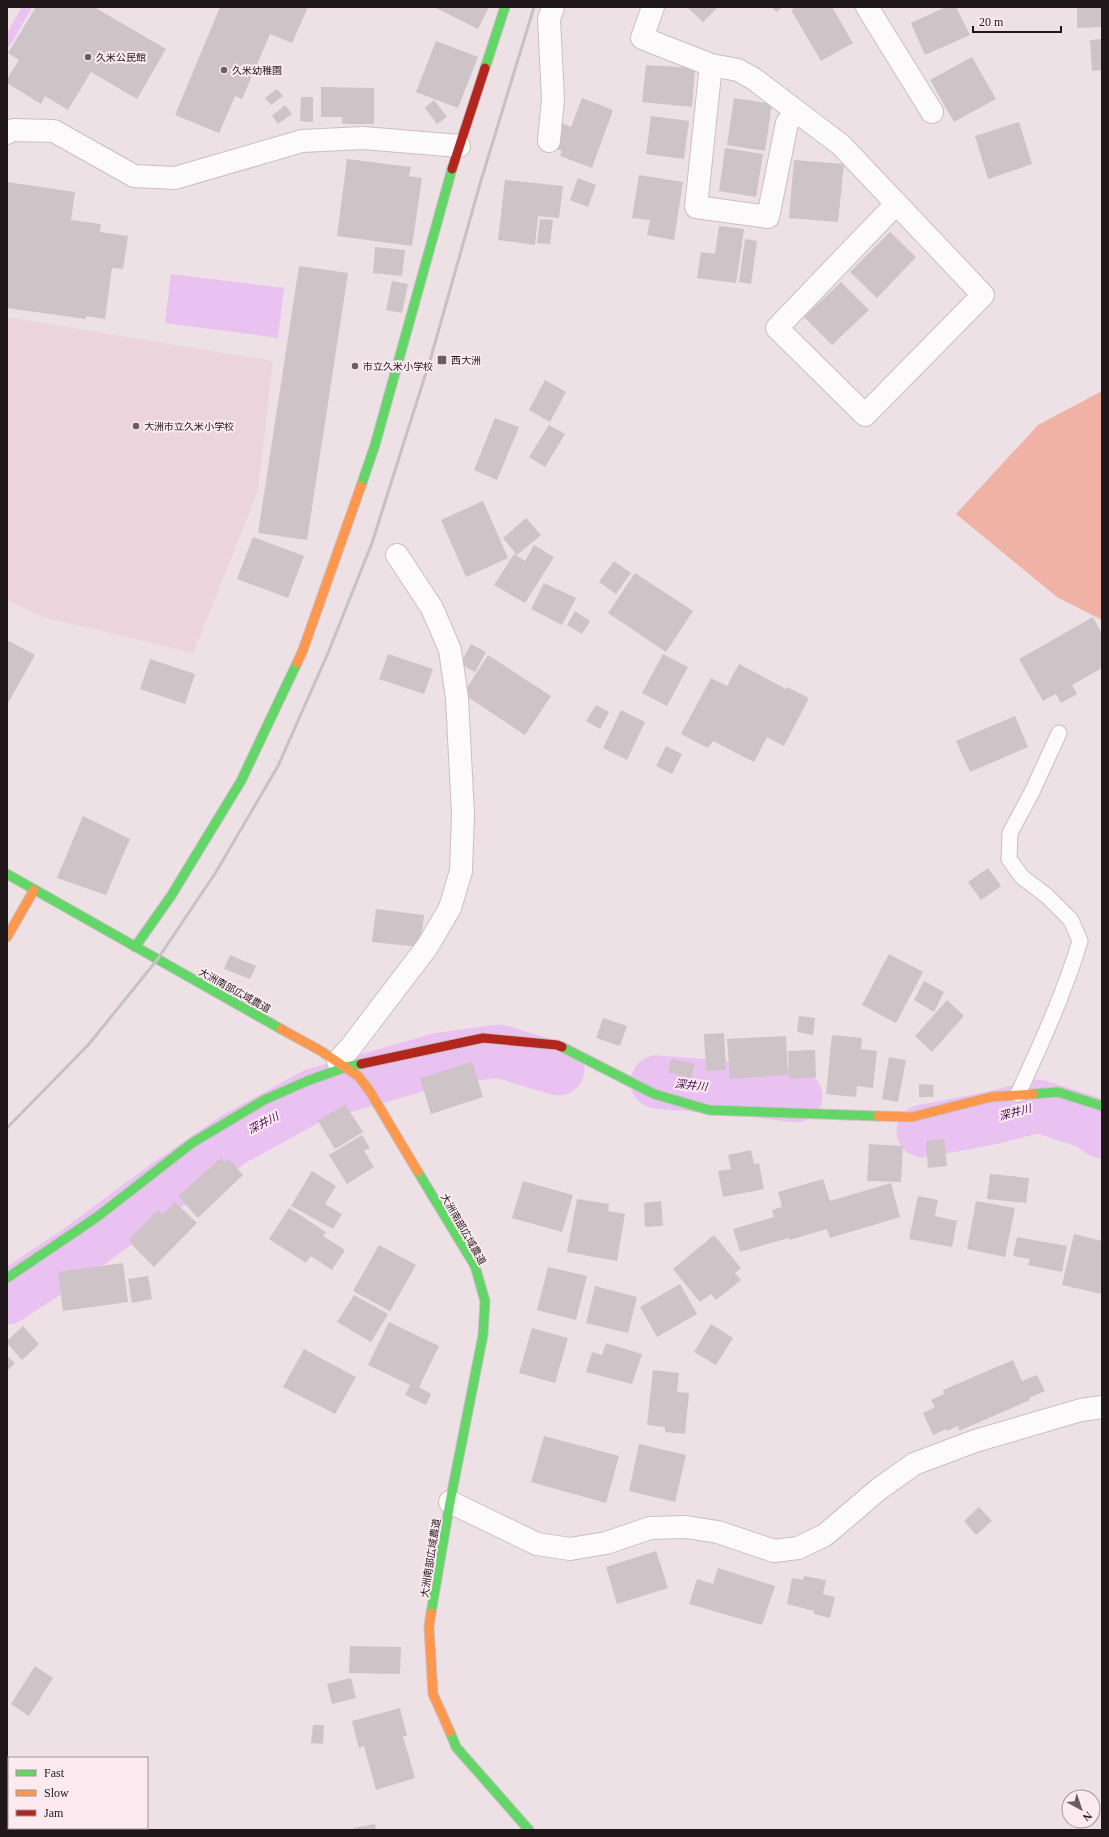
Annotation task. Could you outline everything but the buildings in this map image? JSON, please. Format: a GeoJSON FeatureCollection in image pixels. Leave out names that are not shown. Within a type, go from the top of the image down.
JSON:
{"type":"FeatureCollection","features":[{"type":"Feature","properties":{"kind":"street"},"geometry":{"type":"LineString","coordinates":[[135,947],[172,896],[241,780],[303,650],[375,445],[459,146],[505,7]]}},
{"type":"Feature","properties":{"kind":"street"},"geometry":{"type":"LineString","coordinates":[[549,141],[553,99],[549,20],[553,7]]}},
{"type":"Feature","properties":{"kind":"street"},"geometry":{"type":"LineString","coordinates":[[653,7],[642,38],[711,65],[738,70],[754,79],[840,145],[983,295],[865,415],[777,328],[896,204]]}},
{"type":"Feature","properties":{"kind":"street"},"geometry":{"type":"LineString","coordinates":[[868,7],[932,112]]}},
{"type":"Feature","properties":{"kind":"street"},"geometry":{"type":"LineString","coordinates":[[711,65],[696,207],[768,217],[787,123],[796,111]]}},
{"type":"Feature","properties":{"kind":"street"},"geometry":{"type":"LineString","coordinates":[[7,133],[13,130],[54,131],[134,176],[175,178],[302,141],[363,138],[459,146]]}},
{"type":"Feature","properties":{"kind":"street"},"geometry":{"type":"LineString","coordinates":[[342,1064],[350,1048],[427,946],[450,908],[461,871],[463,814],[458,713],[450,650],[432,608],[397,555]]}},
{"type":"Feature","properties":{"kind":"street","name":"大洲南部広域農道"},"geometry":{"type":"LineString","coordinates":[[7,874],[342,1064],[358,1076],[369,1090],[475,1266],[485,1301],[483,1335],[450,1502],[429,1627],[433,1694],[456,1747],[529,1830]]}},
{"type":"Feature","properties":{"kind":"street"},"geometry":{"type":"LineString","coordinates":[[7,937],[34,890]]}},
{"type":"Feature","properties":{"kind":"street"},"geometry":{"type":"LineString","coordinates":[[7,1278],[97,1216],[192,1143],[264,1100],[342,1064],[483,1038],[557,1045],[654,1094],[709,1110],[912,1117],[991,1097],[1058,1092],[1102,1106]]}},
{"type":"Feature","properties":{"kind":"street"},"geometry":{"type":"LineString","coordinates":[[450,1502],[537,1544],[570,1549],[606,1543],[650,1528],[686,1527],[718,1532],[774,1551],[798,1548],[825,1535],[879,1489],[914,1464],[975,1441],[1081,1410],[1102,1407]]}},
{"type":"Feature","properties":{"kind":"lane"},"geometry":{"type":"LineString","coordinates":[[1018,1094],[1049,1026],[1072,968],[1080,941],[1071,920],[1047,896],[1022,878],[1009,859],[1010,832],[1032,792],[1059,733]]}},
{"type":"Feature","properties":{"kind":"shaded area"},"geometry":{"type":"Polygon","coordinates":[[[171,274],[284,288],[278,338],[165,323],[171,274]]]}},
{"type":"Feature","properties":{"kind":"shaded area","name":"大洲市立久米小学校"},"geometry":{"type":"Polygon","coordinates":[[[7,317],[273,361],[258,490],[193,653],[43,617],[7,600],[7,317]]]}},
{"type":"Feature","properties":{"kind":"shaded area"},"geometry":{"type":"Polygon","coordinates":[[[1102,391],[1102,620],[1057,597],[956,514],[1038,425],[1102,391]]]}},
{"type":"Feature","properties":{"kind":"waterway"},"geometry":{"type":"LineString","coordinates":[[7,42],[27,7]]}},
{"type":"Feature","properties":{"kind":"waterway","name":"深井川"},"geometry":{"type":"LineString","coordinates":[[7,1298],[74,1254],[170,1183],[234,1139],[314,1095],[441,1059],[499,1051],[558,1069]]}},
{"type":"Feature","properties":{"kind":"waterway","name":"深井川"},"geometry":{"type":"LineString","coordinates":[[657,1082],[744,1089],[796,1096]]}},
{"type":"Feature","properties":{"kind":"waterway","name":"深井川"},"geometry":{"type":"LineString","coordinates":[[923,1131],[992,1118],[1038,1106],[1088,1122],[1102,1132]]}},
{"type":"Feature","properties":{"kind":"railway"},"geometry":{"type":"LineString","coordinates":[[7,1128],[89,1044],[157,960],[216,872],[278,766],[328,653],[372,543],[431,357],[480,184],[534,7]]}},
{"type":"Feature","properties":{"kind":"traffic: fast"},"geometry":{"type":"LineString","coordinates":[[485,68],[505,7]]}},
{"type":"Feature","properties":{"kind":"traffic: fast"},"geometry":{"type":"LineString","coordinates":[[361,486],[375,445],[452,169]]}},
{"type":"Feature","properties":{"kind":"traffic: fast"},"geometry":{"type":"LineString","coordinates":[[135,947],[171,896],[241,781],[297,663]]}},
{"type":"Feature","properties":{"kind":"traffic: fast"},"geometry":{"type":"LineString","coordinates":[[7,874],[281,1029]]}},
{"type":"Feature","properties":{"kind":"traffic: fast"},"geometry":{"type":"LineString","coordinates":[[562,1047],[654,1094],[709,1110],[878,1116]]}},
{"type":"Feature","properties":{"kind":"traffic: fast"},"geometry":{"type":"LineString","coordinates":[[7,1278],[97,1217],[192,1143],[264,1100],[307,1081],[346,1067],[361,1064]]}},
{"type":"Feature","properties":{"kind":"traffic: fast"},"geometry":{"type":"LineString","coordinates":[[1033,1094],[1058,1092],[1102,1106]]}},
{"type":"Feature","properties":{"kind":"traffic: fast"},"geometry":{"type":"LineString","coordinates":[[418,1172],[475,1266],[485,1301],[483,1335],[450,1502],[431,1613]]}},
{"type":"Feature","properties":{"kind":"traffic: fast"},"geometry":{"type":"LineString","coordinates":[[450,1732],[456,1747],[529,1830]]}},
{"type":"Feature","properties":{"kind":"traffic: slow"},"geometry":{"type":"LineString","coordinates":[[297,663],[303,650],[361,486]]}},
{"type":"Feature","properties":{"kind":"traffic: slow"},"geometry":{"type":"LineString","coordinates":[[7,937],[34,890]]}},
{"type":"Feature","properties":{"kind":"traffic: slow"},"geometry":{"type":"LineString","coordinates":[[281,1029],[321,1051],[358,1076],[369,1090],[418,1172]]}},
{"type":"Feature","properties":{"kind":"traffic: slow"},"geometry":{"type":"LineString","coordinates":[[878,1116],[912,1117],[991,1097],[1033,1094]]}},
{"type":"Feature","properties":{"kind":"traffic: slow"},"geometry":{"type":"LineString","coordinates":[[431,1613],[429,1627],[433,1694],[450,1732]]}},
{"type":"Feature","properties":{"kind":"traffic: jam"},"geometry":{"type":"LineString","coordinates":[[452,169],[485,68]]}},
{"type":"Feature","properties":{"kind":"traffic: jam"},"geometry":{"type":"LineString","coordinates":[[361,1064],[483,1038],[557,1045],[562,1047]]}},
{"type":"Feature","properties":{"kind":"place","name":"久米公民館"},"geometry":{"type":"Point","coordinates":[88,57]}},
{"type":"Feature","properties":{"kind":"place","name":"久米幼稚園"},"geometry":{"type":"Point","coordinates":[224,70]}},
{"type":"Feature","properties":{"kind":"place","name":"西大洲"},"geometry":{"type":"Point","coordinates":[442,360]}},
{"type":"Feature","properties":{"kind":"place","name":"市立久米小学校"},"geometry":{"type":"Point","coordinates":[355,366]}},
{"type":"Feature","properties":{"kind":"place","name":"大洲市立久米小学校"},"geometry":{"type":"Point","coordinates":[136,426]}}]}
